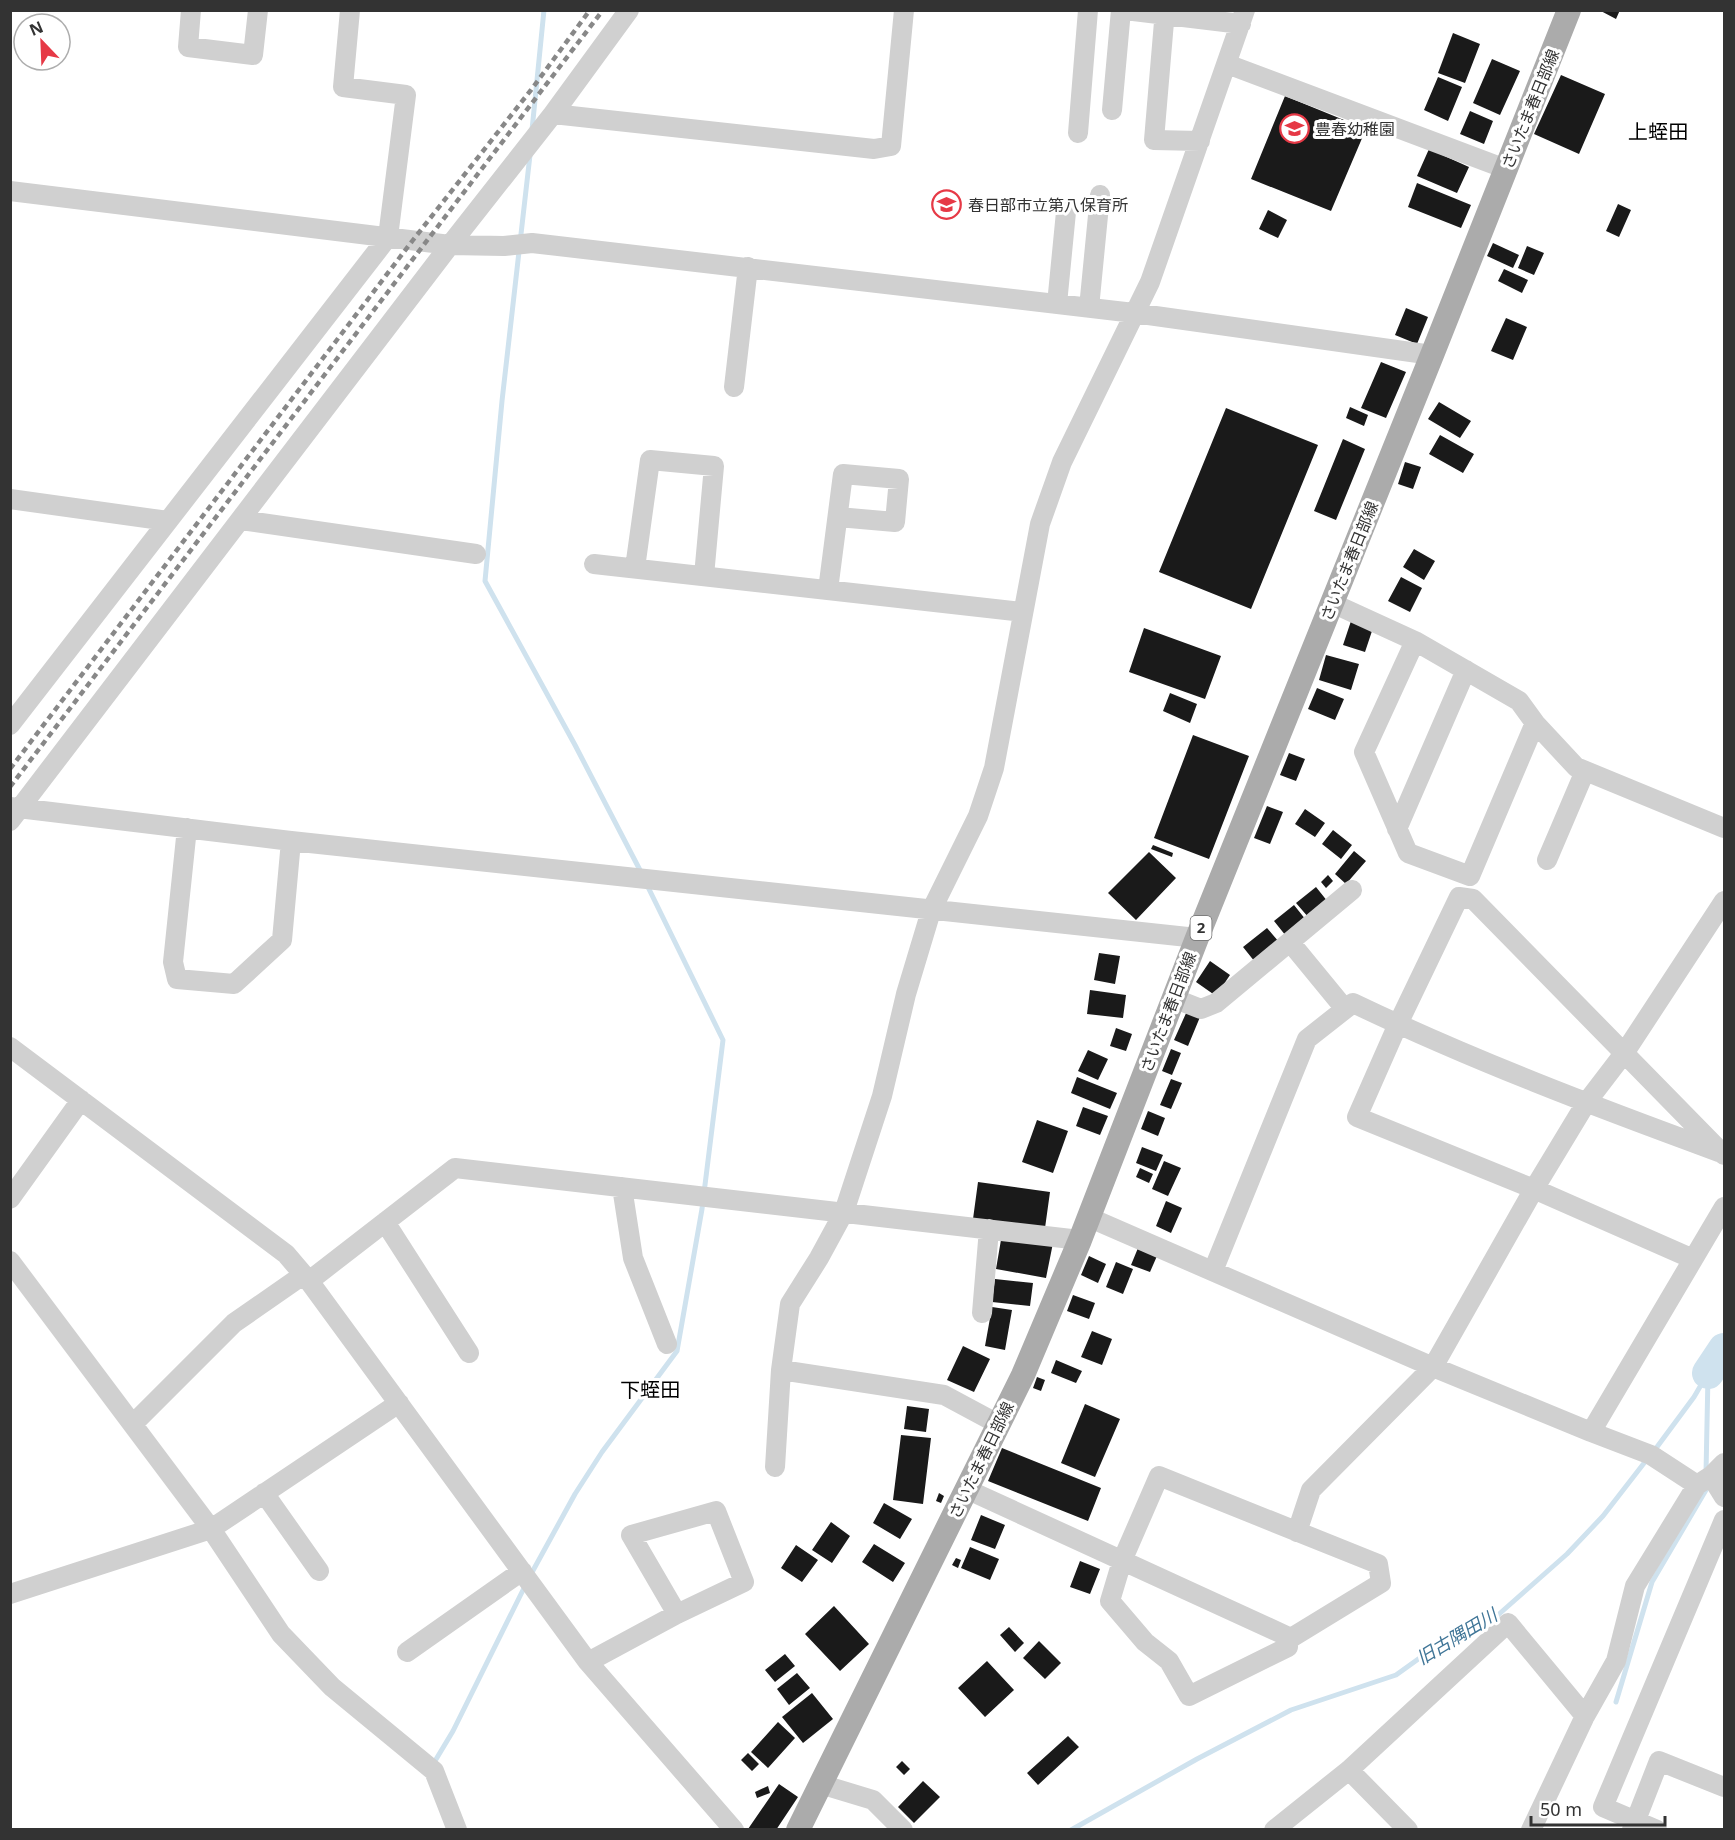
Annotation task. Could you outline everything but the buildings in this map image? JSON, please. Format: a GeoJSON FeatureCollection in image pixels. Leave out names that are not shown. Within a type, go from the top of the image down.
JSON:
{"type":"FeatureCollection","features":[{"type":"Feature","properties":{"kind":"main road","name":"さいたま春日部線"},"geometry":{"type":"LineString","coordinates":[[798,1830],[1023,1375],[1080,1240],[1173,998],[1569,10]]}},
{"type":"Feature","properties":{"kind":"street"},"geometry":{"type":"LineString","coordinates":[[191,10],[188,47],[252,55],[258,10]]}},
{"type":"Feature","properties":{"kind":"street"},"geometry":{"type":"LineString","coordinates":[[10,725],[388,237],[406,95],[343,87],[350,10]]}},
{"type":"Feature","properties":{"kind":"street"},"geometry":{"type":"LineString","coordinates":[[14,812],[553,114],[629,10]]}},
{"type":"Feature","properties":{"kind":"street"},"geometry":{"type":"LineString","coordinates":[[553,114],[874,150],[891,146],[904,10]]}},
{"type":"Feature","properties":{"kind":"street"},"geometry":{"type":"LineString","coordinates":[[1078,133],[1088,10]]}},
{"type":"Feature","properties":{"kind":"street"},"geometry":{"type":"LineString","coordinates":[[775,1467],[781,1370],[790,1304],[844,1212],[882,1096],[906,994],[931,911],[978,816],[994,768],[1040,524],[1048,498],[1062,462],[1150,282],[1243,17],[1123,10],[1112,110]]}},
{"type":"Feature","properties":{"kind":"street"},"geometry":{"type":"LineString","coordinates":[[1164,13],[1154,140],[1200,141]]}},
{"type":"Feature","properties":{"kind":"street"},"geometry":{"type":"LineString","coordinates":[[1227,64],[1506,169]]}},
{"type":"Feature","properties":{"kind":"street"},"geometry":{"type":"LineString","coordinates":[[10,191],[450,245],[504,246],[532,243],[748,267],[1134,313],[1432,356]]}},
{"type":"Feature","properties":{"kind":"street"},"geometry":{"type":"LineString","coordinates":[[1089,308],[1100,195]]}},
{"type":"Feature","properties":{"kind":"street"},"geometry":{"type":"LineString","coordinates":[[1057,304],[1066,212]]}},
{"type":"Feature","properties":{"kind":"street"},"geometry":{"type":"LineString","coordinates":[[734,387],[748,267]]}},
{"type":"Feature","properties":{"kind":"street"},"geometry":{"type":"LineString","coordinates":[[635,568],[650,460],[714,466],[704,576]]}},
{"type":"Feature","properties":{"kind":"street"},"geometry":{"type":"LineString","coordinates":[[10,499],[168,520]]}},
{"type":"Feature","properties":{"kind":"street"},"geometry":{"type":"LineString","coordinates":[[828,590],[838,517]]}},
{"type":"Feature","properties":{"kind":"street"},"geometry":{"type":"LineString","coordinates":[[241,520],[476,554]]}},
{"type":"Feature","properties":{"kind":"street"},"geometry":{"type":"LineString","coordinates":[[594,564],[1023,612]]}},
{"type":"Feature","properties":{"kind":"street"},"geometry":{"type":"LineString","coordinates":[[1332,603],[1415,641],[1519,701],[1535,723],[1576,768],[1725,828]]}},
{"type":"Feature","properties":{"kind":"street"},"geometry":{"type":"LineString","coordinates":[[1415,641],[1364,753],[1408,853],[1470,876],[1535,723]]}},
{"type":"Feature","properties":{"kind":"street"},"geometry":{"type":"LineString","coordinates":[[1397,829],[1466,670]]}},
{"type":"Feature","properties":{"kind":"street"},"geometry":{"type":"LineString","coordinates":[[1547,860],[1585,771]]}},
{"type":"Feature","properties":{"kind":"street"},"geometry":{"type":"LineString","coordinates":[[14,812],[187,828],[931,911],[1197,938]]}},
{"type":"Feature","properties":{"kind":"street"},"geometry":{"type":"LineString","coordinates":[[187,828],[172,962],[177,979],[234,984],[282,940],[291,841]]}},
{"type":"Feature","properties":{"kind":"street"},"geometry":{"type":"LineString","coordinates":[[1173,998],[1201,1009],[1216,1003],[1353,890]]}},
{"type":"Feature","properties":{"kind":"street"},"geometry":{"type":"LineString","coordinates":[[1693,1259],[1534,1189],[1357,1117],[1398,1024],[1459,897],[1473,899],[1724,1154]]}},
{"type":"Feature","properties":{"kind":"street"},"geometry":{"type":"LineString","coordinates":[[1297,1532],[1311,1490],[1433,1367],[1534,1189],[1586,1103],[1624,1052],[1725,900]]}},
{"type":"Feature","properties":{"kind":"street"},"geometry":{"type":"LineString","coordinates":[[1290,942],[1345,1009]]}},
{"type":"Feature","properties":{"kind":"street"},"geometry":{"type":"LineString","coordinates":[[1213,1271],[1306,1039],[1353,1003],[1586,1103],[1724,1154]]}},
{"type":"Feature","properties":{"kind":"street"},"geometry":{"type":"LineString","coordinates":[[10,1047],[286,1254],[399,1403],[588,1662],[734,1830]]}},
{"type":"Feature","properties":{"kind":"street"},"geometry":{"type":"LineString","coordinates":[[10,1199],[81,1100]]}},
{"type":"Feature","properties":{"kind":"street"},"geometry":{"type":"LineString","coordinates":[[133,1424],[234,1323],[306,1278],[385,1222],[455,1168],[1080,1240]]}},
{"type":"Feature","properties":{"kind":"street"},"geometry":{"type":"LineString","coordinates":[[622,1187],[633,1258],[666,1344]]}},
{"type":"Feature","properties":{"kind":"street"},"geometry":{"type":"LineString","coordinates":[[1591,1432],[1725,1207]]}},
{"type":"Feature","properties":{"kind":"street"},"geometry":{"type":"LineString","coordinates":[[1088,1217],[1433,1367],[1591,1432],[1711,1475],[1725,1497]]}},
{"type":"Feature","properties":{"kind":"street"},"geometry":{"type":"LineString","coordinates":[[385,1222],[469,1353]]}},
{"type":"Feature","properties":{"kind":"street"},"geometry":{"type":"LineString","coordinates":[[982,1313],[988,1229]]}},
{"type":"Feature","properties":{"kind":"street"},"geometry":{"type":"LineString","coordinates":[[10,1262],[211,1529],[281,1634],[332,1687],[434,1771],[457,1830]]}},
{"type":"Feature","properties":{"kind":"street"},"geometry":{"type":"LineString","coordinates":[[781,1370],[944,1395],[998,1425]]}},
{"type":"Feature","properties":{"kind":"street"},"geometry":{"type":"LineString","coordinates":[[10,1594],[211,1529],[399,1403]]}},
{"type":"Feature","properties":{"kind":"street"},"geometry":{"type":"LineString","coordinates":[[1531,1830],[1585,1716],[1616,1661],[1635,1586],[1711,1475]]}},
{"type":"Feature","properties":{"kind":"street"},"geometry":{"type":"LineString","coordinates":[[966,1489],[1122,1561],[1291,1638],[1381,1583],[1378,1564],[1159,1476],[1122,1561],[1110,1601],[1145,1642],[1169,1661],[1189,1696],[1288,1647],[1286,1636]]}},
{"type":"Feature","properties":{"kind":"street"},"geometry":{"type":"LineString","coordinates":[[264,1493],[319,1571]]}},
{"type":"Feature","properties":{"kind":"street"},"geometry":{"type":"LineString","coordinates":[[588,1662],[677,1614],[744,1582],[716,1511],[631,1535],[677,1614]]}},
{"type":"Feature","properties":{"kind":"street"},"geometry":{"type":"LineString","coordinates":[[1657,1830],[1634,1825],[1603,1807],[1725,1520]]}},
{"type":"Feature","properties":{"kind":"street"},"geometry":{"type":"LineString","coordinates":[[407,1652],[522,1571]]}},
{"type":"Feature","properties":{"kind":"street"},"geometry":{"type":"LineString","coordinates":[[1274,1830],[1349,1770],[1508,1623],[1585,1716]]}},
{"type":"Feature","properties":{"kind":"street"},"geometry":{"type":"LineString","coordinates":[[1634,1825],[1659,1761],[1725,1787]]}},
{"type":"Feature","properties":{"kind":"street"},"geometry":{"type":"LineString","coordinates":[[1349,1770],[1408,1830]]}},
{"type":"Feature","properties":{"kind":"street"},"geometry":{"type":"LineString","coordinates":[[820,1784],[873,1800],[903,1830]]}},
{"type":"Feature","properties":{"kind":"waterway"},"geometry":{"type":"LineString","coordinates":[[532,130],[544,10]]}},
{"type":"Feature","properties":{"kind":"waterway"},"geometry":{"type":"LineString","coordinates":[[530,155],[502,401],[485,581],[575,745],[642,874]]}},
{"type":"Feature","properties":{"kind":"waterway"},"geometry":{"type":"LineString","coordinates":[[530,1576],[575,1494],[602,1452],[677,1351],[702,1209],[723,1040],[646,883]]}},
{"type":"Feature","properties":{"kind":"waterway","name":"旧古隅田川"},"geometry":{"type":"LineString","coordinates":[[1708,1373],[1724,1349]]}},
{"type":"Feature","properties":{"kind":"waterway","name":"旧古隅田川"},"geometry":{"type":"LineString","coordinates":[[1654,1451],[1694,1397],[1708,1373]]}},
{"type":"Feature","properties":{"kind":"waterway"},"geometry":{"type":"LineString","coordinates":[[1706,1473],[1708,1375]]}},
{"type":"Feature","properties":{"kind":"waterway","name":"旧古隅田川"},"geometry":{"type":"LineString","coordinates":[[1071,1830],[1197,1759],[1291,1710],[1396,1675],[1442,1642],[1498,1615],[1567,1554],[1603,1516],[1648,1458]]}},
{"type":"Feature","properties":{"kind":"waterway"},"geometry":{"type":"LineString","coordinates":[[1616,1702],[1652,1582],[1706,1490],[1706,1486]]}},
{"type":"Feature","properties":{"kind":"waterway"},"geometry":{"type":"LineString","coordinates":[[435,1761],[453,1731],[526,1584]]}},
{"type":"Feature","properties":{"kind":"railway"},"geometry":{"type":"LineString","coordinates":[[10,769],[590,10]]}},
{"type":"Feature","properties":{"kind":"railway"},"geometry":{"type":"LineString","coordinates":[[10,787],[603,10]]}},
{"type":"Feature","properties":{"kind":"place","name":"豊春幼稚園"},"geometry":{"type":"Point","coordinates":[1294,129]}},
{"type":"Feature","properties":{"kind":"place","name":"春日部市立第八保育所"},"geometry":{"type":"Point","coordinates":[947,205]}},
{"type":"Feature","properties":{"kind":"district","name":"上蛭田"},"geometry":{"type":"Point","coordinates":[1658,132]}},
{"type":"Feature","properties":{"kind":"district","name":"下蛭田"},"geometry":{"type":"Point","coordinates":[650,1390]}}]}
